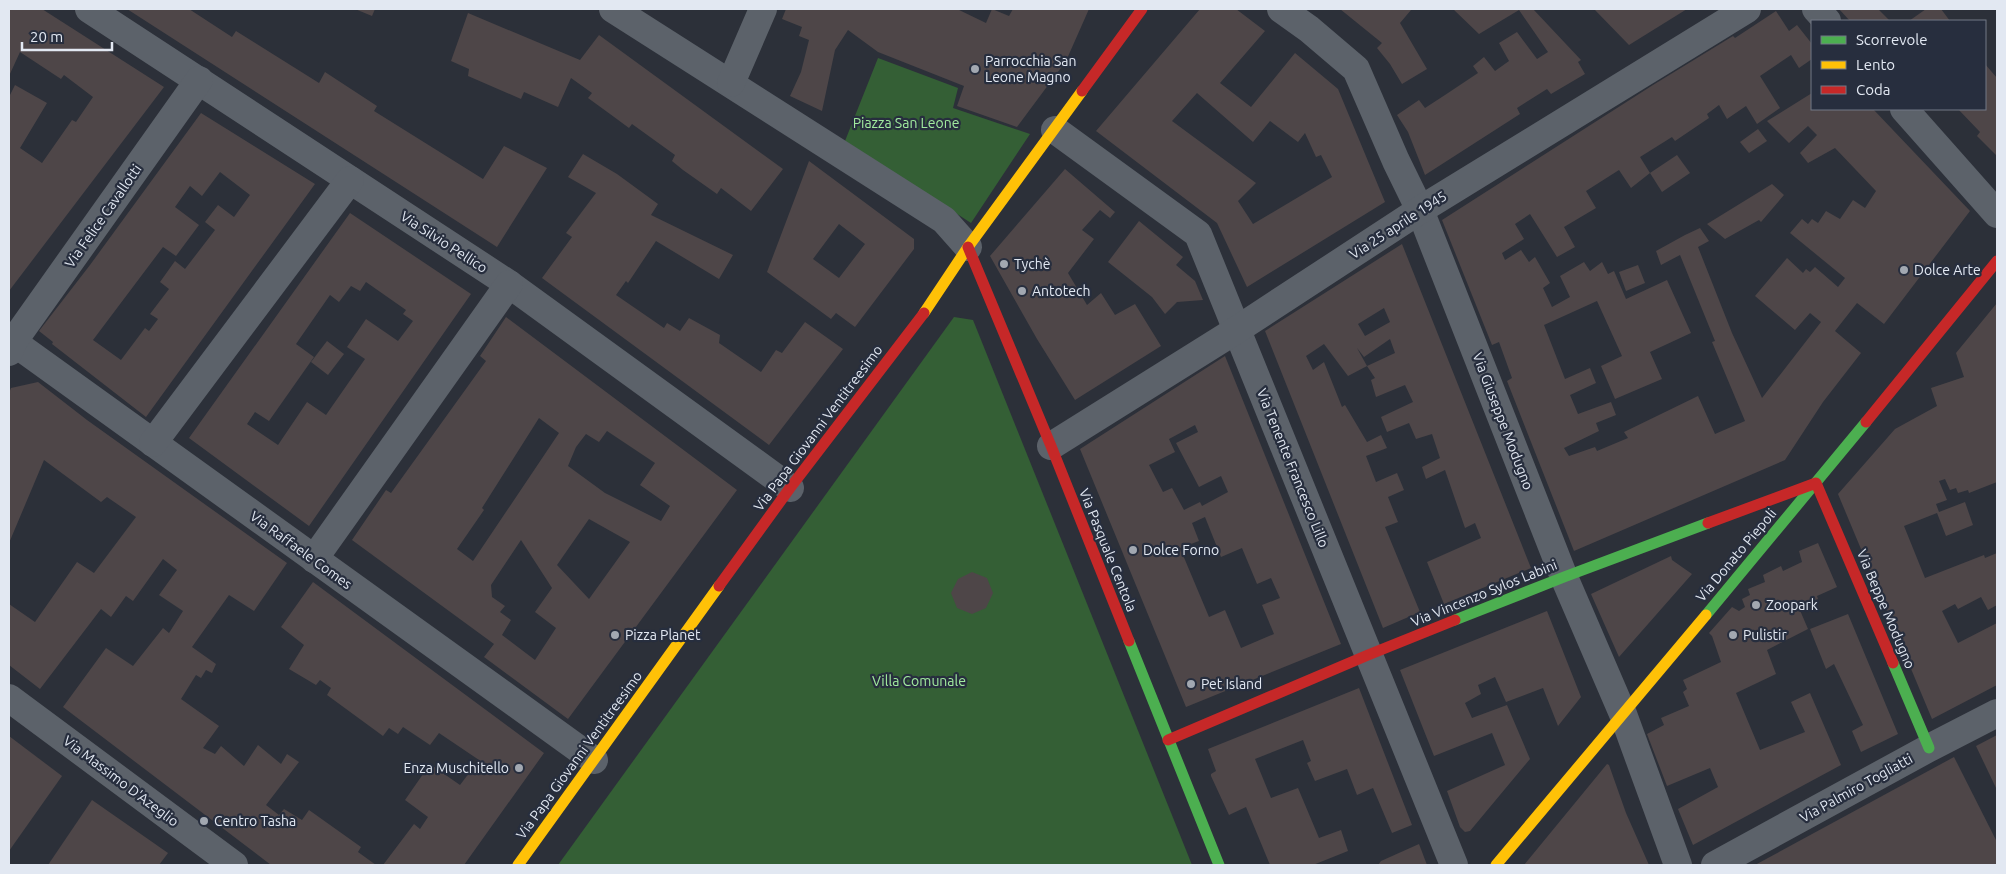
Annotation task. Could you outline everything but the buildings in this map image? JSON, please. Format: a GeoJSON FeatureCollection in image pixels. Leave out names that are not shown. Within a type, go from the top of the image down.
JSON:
{"type":"FeatureCollection","features":[{"type":"Feature","properties":{"kind":"street","name":"Via Silvio Pellico"},"geometry":{"type":"LineString","coordinates":[[89,9],[509,284],[790,488]]}},
{"type":"Feature","properties":{"kind":"street"},"geometry":{"type":"LineString","coordinates":[[613,9],[944,220],[968,247]]}},
{"type":"Feature","properties":{"kind":"street"},"geometry":{"type":"LineString","coordinates":[[730,83],[763,9]]}},
{"type":"Feature","properties":{"kind":"street","name":"Via Papa Giovanni Ventitreesimo"},"geometry":{"type":"LineString","coordinates":[[518,865],[790,488],[926,310],[968,247],[1142,9]]}},
{"type":"Feature","properties":{"kind":"street","name":"Via Giuseppe Modugno"},"geometry":{"type":"LineString","coordinates":[[1281,9],[1309,29],[1356,69],[1396,161],[1420,210],[1564,577],[1623,714],[1678,865]]}},
{"type":"Feature","properties":{"kind":"street","name":"Via 25 aprile 1945"},"geometry":{"type":"LineString","coordinates":[[1051,446],[1238,329],[1420,210],[1747,9]]}},
{"type":"Feature","properties":{"kind":"street"},"geometry":{"type":"LineString","coordinates":[[1816,9],[1826,20]]}},
{"type":"Feature","properties":{"kind":"street","name":"Via Felice Cavallotti"},"geometry":{"type":"LineString","coordinates":[[10,344],[199,80]]}},
{"type":"Feature","properties":{"kind":"street"},"geometry":{"type":"LineString","coordinates":[[1905,110],[1997,214]]}},
{"type":"Feature","properties":{"kind":"street","name":"Via Tenente Francesco Lillo"},"geometry":{"type":"LineString","coordinates":[[1055,130],[1198,234],[1454,865]]}},
{"type":"Feature","properties":{"kind":"street"},"geometry":{"type":"LineString","coordinates":[[153,444],[350,180]]}},
{"type":"Feature","properties":{"kind":"street","name":"Via Pasquale Centola"},"geometry":{"type":"LineString","coordinates":[[968,247],[1051,446],[1219,865]]}},
{"type":"Feature","properties":{"kind":"street","name":"Via Donato Piepoli"},"geometry":{"type":"LineString","coordinates":[[1496,865],[1816,483],[1997,261]]}},
{"type":"Feature","properties":{"kind":"street"},"geometry":{"type":"LineString","coordinates":[[314,559],[509,284]]}},
{"type":"Feature","properties":{"kind":"street","name":"Via Raffaele Comes"},"geometry":{"type":"LineString","coordinates":[[10,344],[153,444],[594,760]]}},
{"type":"Feature","properties":{"kind":"street","name":"Via Vincenzo Sylos Labini"},"geometry":{"type":"LineString","coordinates":[[1168,740],[1368,655],[1564,577],[1816,483]]}},
{"type":"Feature","properties":{"kind":"street","name":"Via Beppe Modugno"},"geometry":{"type":"LineString","coordinates":[[1816,483],[1929,748]]}},
{"type":"Feature","properties":{"kind":"street","name":"Via Massimo D'Azeglio"},"geometry":{"type":"LineString","coordinates":[[9,698],[234,865]]}},
{"type":"Feature","properties":{"kind":"street","name":"Via Palmiro Togliatti"},"geometry":{"type":"LineString","coordinates":[[1715,865],[1997,713]]}},
{"type":"Feature","properties":{"kind":"green space","name":"Piazza San Leone"},"geometry":{"type":"Polygon","coordinates":[[[878,58],[958,88],[953,108],[1030,134],[971,223],[845,141],[878,58]]]}},
{"type":"Feature","properties":{"kind":"green space","name":"Villa Comunale"},"geometry":{"type":"Polygon","coordinates":[[[954,317],[973,320],[1192,865],[558,865],[954,317]]]}},
{"type":"Feature","properties":{"kind":"traffic: fast"},"geometry":{"type":"LineString","coordinates":[[1706,615],[1866,422]]}},
{"type":"Feature","properties":{"kind":"traffic: fast"},"geometry":{"type":"LineString","coordinates":[[1455,620],[1708,523]]}},
{"type":"Feature","properties":{"kind":"traffic: fast"},"geometry":{"type":"LineString","coordinates":[[1129,641],[1219,865]]}},
{"type":"Feature","properties":{"kind":"traffic: fast"},"geometry":{"type":"LineString","coordinates":[[1893,663],[1929,748]]}},
{"type":"Feature","properties":{"kind":"traffic: slow"},"geometry":{"type":"LineString","coordinates":[[924,313],[968,247],[1082,91]]}},
{"type":"Feature","properties":{"kind":"traffic: slow"},"geometry":{"type":"LineString","coordinates":[[518,865],[719,586]]}},
{"type":"Feature","properties":{"kind":"traffic: slow"},"geometry":{"type":"LineString","coordinates":[[1496,865],[1706,615]]}},
{"type":"Feature","properties":{"kind":"traffic: jam"},"geometry":{"type":"LineString","coordinates":[[1082,91],[1142,9]]}},
{"type":"Feature","properties":{"kind":"traffic: jam"},"geometry":{"type":"LineString","coordinates":[[968,247],[1051,446],[1129,641]]}},
{"type":"Feature","properties":{"kind":"traffic: jam"},"geometry":{"type":"LineString","coordinates":[[1866,422],[1997,261]]}},
{"type":"Feature","properties":{"kind":"traffic: jam"},"geometry":{"type":"LineString","coordinates":[[719,586],[790,488],[924,313]]}},
{"type":"Feature","properties":{"kind":"traffic: jam"},"geometry":{"type":"LineString","coordinates":[[1708,523],[1816,483],[1893,663]]}},
{"type":"Feature","properties":{"kind":"traffic: jam"},"geometry":{"type":"LineString","coordinates":[[1168,740],[1455,620]]}},
{"type":"Feature","properties":{"kind":"place","name":"Parrocchia San Leone Magno"},"geometry":{"type":"Point","coordinates":[975,69]}},
{"type":"Feature","properties":{"kind":"place","name":"Tychè"},"geometry":{"type":"Point","coordinates":[1004,264]}},
{"type":"Feature","properties":{"kind":"place","name":"Dolce Arte"},"geometry":{"type":"Point","coordinates":[1904,270]}},
{"type":"Feature","properties":{"kind":"place","name":"Antotech"},"geometry":{"type":"Point","coordinates":[1022,291]}},
{"type":"Feature","properties":{"kind":"place","name":"Dolce Forno"},"geometry":{"type":"Point","coordinates":[1133,550]}},
{"type":"Feature","properties":{"kind":"place","name":"Zoopark"},"geometry":{"type":"Point","coordinates":[1756,605]}},
{"type":"Feature","properties":{"kind":"place","name":"Pizza Planet"},"geometry":{"type":"Point","coordinates":[615,635]}},
{"type":"Feature","properties":{"kind":"place","name":"Pulistir"},"geometry":{"type":"Point","coordinates":[1733,635]}},
{"type":"Feature","properties":{"kind":"place","name":"Pet Island"},"geometry":{"type":"Point","coordinates":[1191,684]}},
{"type":"Feature","properties":{"kind":"place","name":"Enza Muschitello"},"geometry":{"type":"Point","coordinates":[519,768]}},
{"type":"Feature","properties":{"kind":"place","name":"Centro Tasha"},"geometry":{"type":"Point","coordinates":[204,821]}}]}
